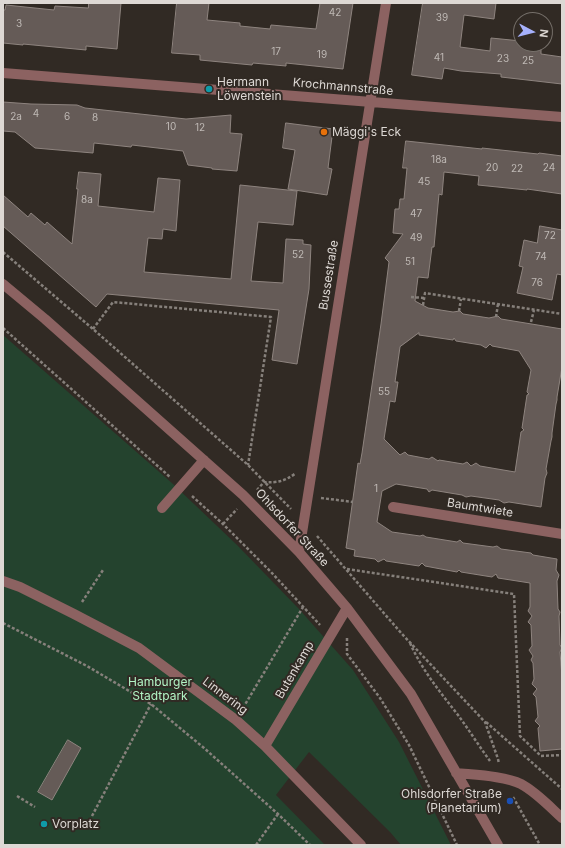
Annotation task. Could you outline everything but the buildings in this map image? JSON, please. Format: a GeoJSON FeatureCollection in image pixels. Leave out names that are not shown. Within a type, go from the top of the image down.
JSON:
{"type":"FeatureCollection","features":[{"type":"Feature","properties":{"kind":"street","name":"Bussestraße"},"geometry":{"type":"LineString","coordinates":[[299,552],[386,3]]}},
{"type":"Feature","properties":{"kind":"street","name":"Krochmannstraße"},"geometry":{"type":"LineString","coordinates":[[3,73],[562,117]]}},
{"type":"Feature","properties":{"kind":"street","name":"Ohlsdorfer Straße"},"geometry":{"type":"LineString","coordinates":[[3,284],[45,319],[204,460],[247,499],[299,552],[347,608],[411,694],[498,845]]}},
{"type":"Feature","properties":{"kind":"street"},"geometry":{"type":"LineString","coordinates":[[162,508],[204,460]]}},
{"type":"Feature","properties":{"kind":"street","name":"Baumtwiete"},"geometry":{"type":"LineString","coordinates":[[393,507],[562,534]]}},
{"type":"Feature","properties":{"kind":"street","name":"Linnering"},"geometry":{"type":"LineString","coordinates":[[3,581],[74,614],[139,648],[236,720],[265,746],[361,845]]}},
{"type":"Feature","properties":{"kind":"street","name":"Butenkamp"},"geometry":{"type":"LineString","coordinates":[[265,746],[347,608]]}},
{"type":"Feature","properties":{"kind":"street"},"geometry":{"type":"LineString","coordinates":[[456,773],[510,780],[534,793],[562,818]]}},
{"type":"Feature","properties":{"kind":"path"},"geometry":{"type":"LineString","coordinates":[[3,252],[248,465],[296,514]]}},
{"type":"Feature","properties":{"kind":"path"},"geometry":{"type":"LineString","coordinates":[[423,305],[425,293],[562,314]]}},
{"type":"Feature","properties":{"kind":"path"},"geometry":{"type":"LineString","coordinates":[[411,297],[424,298]]}},
{"type":"Feature","properties":{"kind":"path"},"geometry":{"type":"LineString","coordinates":[[459,311],[461,299]]}},
{"type":"Feature","properties":{"kind":"path"},"geometry":{"type":"LineString","coordinates":[[93,329],[113,302],[271,317],[248,465]]}},
{"type":"Feature","properties":{"kind":"path"},"geometry":{"type":"LineString","coordinates":[[496,317],[498,304]]}},
{"type":"Feature","properties":{"kind":"path"},"geometry":{"type":"LineString","coordinates":[[532,322],[534,310]]}},
{"type":"Feature","properties":{"kind":"path"},"geometry":{"type":"LineString","coordinates":[[3,329],[223,524],[271,572],[321,626]]}},
{"type":"Feature","properties":{"kind":"path"},"geometry":{"type":"LineString","coordinates":[[264,482],[274,483],[287,479],[296,473],[311,475]]}},
{"type":"Feature","properties":{"kind":"path"},"geometry":{"type":"LineString","coordinates":[[256,491],[264,482]]}},
{"type":"Feature","properties":{"kind":"path"},"geometry":{"type":"LineString","coordinates":[[307,496],[353,502]]}},
{"type":"Feature","properties":{"kind":"path"},"geometry":{"type":"LineString","coordinates":[[223,524],[241,506]]}},
{"type":"Feature","properties":{"kind":"path"},"geometry":{"type":"LineString","coordinates":[[313,531],[409,641],[485,722],[562,789]]}},
{"type":"Feature","properties":{"kind":"path"},"geometry":{"type":"LineString","coordinates":[[347,569],[514,594],[520,736],[541,756],[562,755]]}},
{"type":"Feature","properties":{"kind":"path"},"geometry":{"type":"LineString","coordinates":[[74,614],[103,570]]}},
{"type":"Feature","properties":{"kind":"path"},"geometry":{"type":"LineString","coordinates":[[236,720],[303,607]]}},
{"type":"Feature","properties":{"kind":"path"},"geometry":{"type":"LineString","coordinates":[[3,623],[87,666],[151,704],[204,748],[278,814],[310,845]]}},
{"type":"Feature","properties":{"kind":"path"},"geometry":{"type":"LineString","coordinates":[[409,641],[415,655],[432,683],[458,716],[494,767]]}},
{"type":"Feature","properties":{"kind":"path"},"geometry":{"type":"LineString","coordinates":[[347,654],[380,698],[409,746],[457,845]]}},
{"type":"Feature","properties":{"kind":"path"},"geometry":{"type":"LineString","coordinates":[[92,816],[151,704]]}},
{"type":"Feature","properties":{"kind":"path"},"geometry":{"type":"LineString","coordinates":[[485,722],[499,766]]}},
{"type":"Feature","properties":{"kind":"path"},"geometry":{"type":"LineString","coordinates":[[17,796],[35,807]]}},
{"type":"Feature","properties":{"kind":"path"},"geometry":{"type":"LineString","coordinates":[[513,796],[540,845]]}},
{"type":"Feature","properties":{"kind":"path"},"geometry":{"type":"LineString","coordinates":[[256,845],[278,814]]}},
{"type":"Feature","properties":{"kind":"green space","name":"Hamburger Stadtpark"},"geometry":{"type":"Polygon","coordinates":[[[3,335],[173,484],[237,545],[299,609],[353,670],[399,742],[451,845],[401,845],[390,832],[309,752],[276,795],[325,845],[3,845],[3,335]]]}},
{"type":"Feature","properties":{"kind":"place","name":"Hermann Löwenstein"},"geometry":{"type":"Point","coordinates":[209,89]}},
{"type":"Feature","properties":{"kind":"place","name":"Mäggi's Eck"},"geometry":{"type":"Point","coordinates":[324,132]}},
{"type":"Feature","properties":{"kind":"place","name":"Ohlsdorfer Straße (Planetarium)"},"geometry":{"type":"Point","coordinates":[510,801]}},
{"type":"Feature","properties":{"kind":"place","name":"Vorplatz"},"geometry":{"type":"Point","coordinates":[44,824]}}]}
